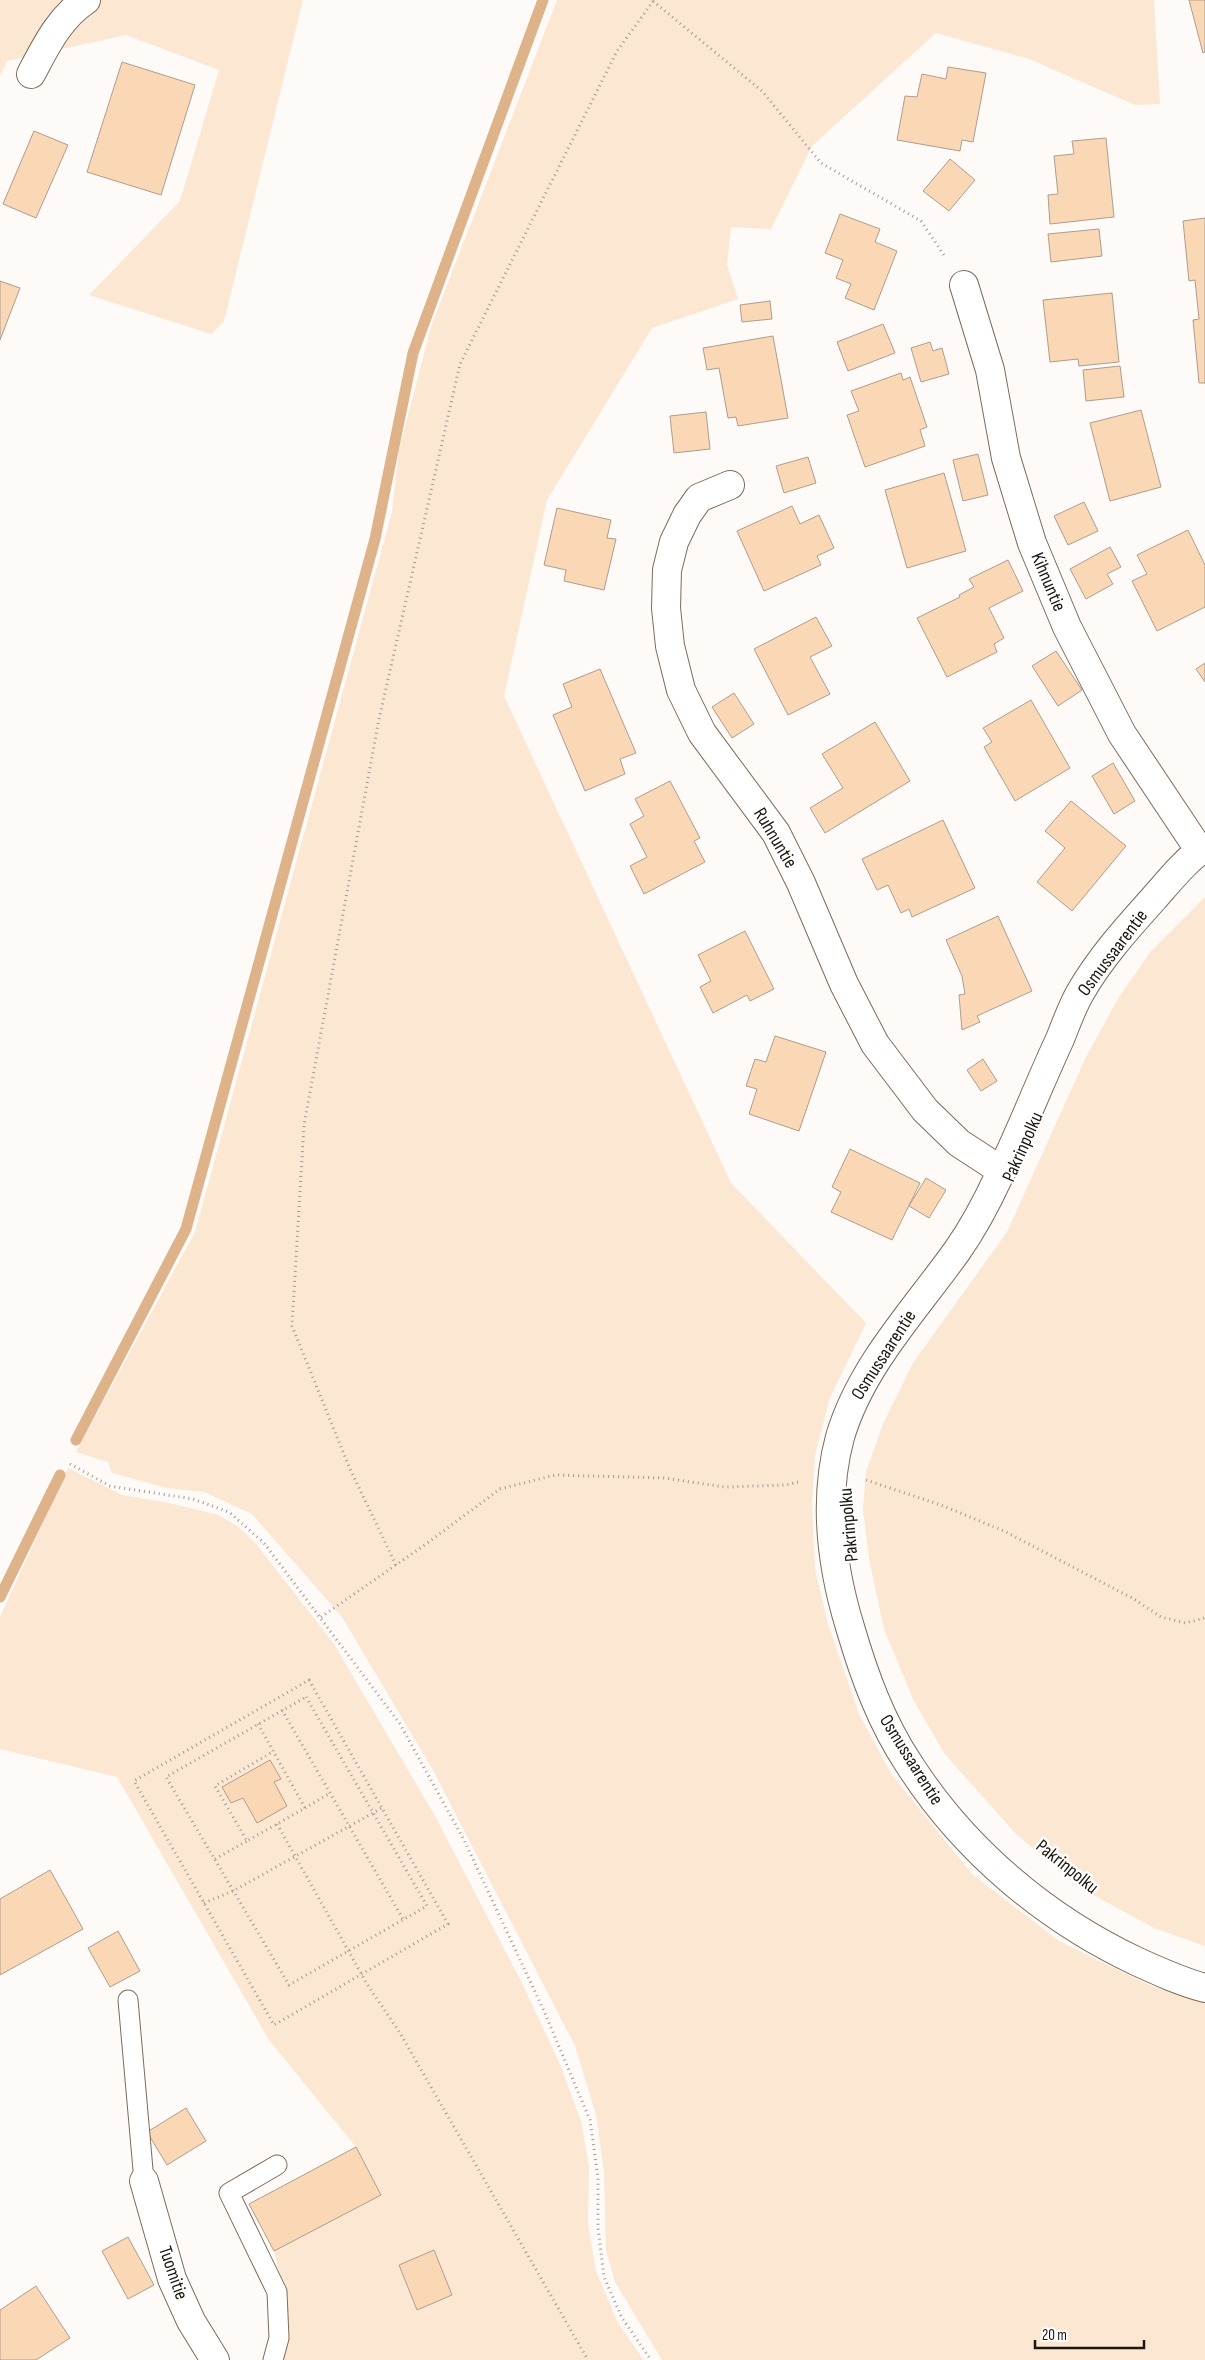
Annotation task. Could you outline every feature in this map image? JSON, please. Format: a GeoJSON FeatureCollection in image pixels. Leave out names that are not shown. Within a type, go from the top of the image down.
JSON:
{"type":"FeatureCollection","features":[{"type":"Feature","properties":{"kind":"street"},"geometry":{"type":"LineString","coordinates":[[31,74],[57,27],[75,7],[86,0]]}},
{"type":"Feature","properties":{"kind":"street","name":"Kihnuntie"},"geometry":{"type":"LineString","coordinates":[[964,285],[990,370],[1006,458],[1032,543],[1042,568],[1067,627],[1122,734],[1202,849]]}},
{"type":"Feature","properties":{"kind":"street","name":"Ruhnuntie"},"geometry":{"type":"LineString","coordinates":[[730,485],[699,498],[687,515],[674,542],[667,570],[666,608],[670,646],[680,690],[702,733],[776,832],[801,883],[844,984],[875,1044],[925,1110],[959,1143],[1002,1171]]}},
{"type":"Feature","properties":{"kind":"street","name":"Osmussaarentie"},"geometry":{"type":"LineString","coordinates":[[1202,849],[1137,917],[1106,955],[1080,994],[1002,1171],[984,1207],[958,1249],[870,1371],[852,1403],[840,1437],[832,1476],[830,1531],[840,1594],[866,1679],[889,1730],[904,1756],[942,1810],[965,1837],[1021,1888],[1064,1921],[1119,1953],[1154,1970],[1205,1988]]}},
{"type":"Feature","properties":{"kind":"street","name":"Tuomitie"},"geometry":{"type":"LineString","coordinates":[[144,2181],[172,2279],[191,2321],[215,2360]]}},
{"type":"Feature","properties":{"kind":"lane"},"geometry":{"type":"LineString","coordinates":[[128,2000],[129,2033],[136,2074],[138,2122],[144,2181]]}},
{"type":"Feature","properties":{"kind":"lane"},"geometry":{"type":"LineString","coordinates":[[274,2360],[278,2338],[277,2292],[229,2193],[277,2166]]}},
{"type":"Feature","properties":{"kind":"path"},"geometry":{"type":"LineString","coordinates":[[396,1565],[350,1469],[292,1326],[304,1125],[379,719],[460,364],[617,51],[654,1],[762,91],[821,163],[921,221],[964,285]]}},
{"type":"Feature","properties":{"kind":"path"},"geometry":{"type":"LineString","coordinates":[[70,1464],[110,1486],[193,1499],[229,1512],[264,1543],[400,1724],[464,1840],[544,2011],[590,2120],[598,2178],[598,2228],[604,2277],[622,2318],[651,2360]]}},
{"type":"Feature","properties":{"kind":"path"},"geometry":{"type":"LineString","coordinates":[[321,1617],[500,1489],[555,1475],[664,1478],[725,1487],[786,1485],[832,1476]]}},
{"type":"Feature","properties":{"kind":"path"},"geometry":{"type":"LineString","coordinates":[[859,1478],[941,1505],[1004,1531],[1134,1599],[1161,1617],[1186,1623],[1205,1618]]}},
{"type":"Feature","properties":{"kind":"path"},"geometry":{"type":"LineString","coordinates":[[309,1680],[448,1924],[274,2025],[204,1903],[134,1781],[309,1680]]}},
{"type":"Feature","properties":{"kind":"path"},"geometry":{"type":"LineString","coordinates":[[306,1697],[427,1906],[289,1985],[166,1777],[282,1710],[306,1697]]}},
{"type":"Feature","properties":{"kind":"path"},"geometry":{"type":"LineString","coordinates":[[282,1710],[403,1919]]}},
{"type":"Feature","properties":{"kind":"path"},"geometry":{"type":"LineString","coordinates":[[258,1724],[305,1808]]}},
{"type":"Feature","properties":{"kind":"path"},"geometry":{"type":"LineString","coordinates":[[247,1842],[214,1786],[274,1751]]}},
{"type":"Feature","properties":{"kind":"path"},"geometry":{"type":"LineString","coordinates":[[215,1859],[330,1793]]}},
{"type":"Feature","properties":{"kind":"path"},"geometry":{"type":"LineString","coordinates":[[204,1903],[233,1891],[382,1808]]}},
{"type":"Feature","properties":{"kind":"path"},"geometry":{"type":"LineString","coordinates":[[277,1824],[361,1974],[400,2032],[588,2360]]}},
{"type":"Feature","properties":{"kind":"shaded area"},"geometry":{"type":"Polygon","coordinates":[[[0,0],[303,0],[224,321],[211,334],[89,295],[180,201],[219,70],[126,35],[7,61],[0,76],[0,0]]]}},
{"type":"Feature","properties":{"kind":"shaded area"},"geometry":{"type":"Polygon","coordinates":[[[557,0],[1154,0],[1160,104],[1135,105],[1029,59],[936,33],[812,146],[771,229],[731,227],[727,265],[738,299],[652,328],[547,500],[504,696],[731,1183],[866,1323],[830,1398],[815,1455],[812,1505],[815,1569],[828,1624],[859,1714],[892,1775],[972,1874],[1059,1941],[1149,1985],[1205,2001],[1205,2360],[662,2360],[615,2282],[606,2250],[604,2172],[596,2115],[575,2046],[433,1770],[342,1617],[252,1514],[204,1492],[167,1488],[112,1473],[108,1462],[76,1452],[195,1232],[392,512],[399,450],[431,327],[557,0]]]}},
{"type":"Feature","properties":{"kind":"shaded area"},"geometry":{"type":"Polygon","coordinates":[[[1205,897],[1205,1946],[1154,1928],[1077,1886],[1016,1834],[944,1753],[913,1699],[884,1629],[869,1559],[863,1509],[866,1472],[883,1424],[913,1363],[1007,1232],[1086,1057],[1119,997],[1151,951],[1205,897]]]}},
{"type":"Feature","properties":{"kind":"shaded area"},"geometry":{"type":"Polygon","coordinates":[[[68,1468],[122,1495],[169,1503],[219,1515],[240,1528],[257,1545],[334,1644],[435,1816],[522,1983],[560,2064],[581,2121],[589,2166],[588,2224],[596,2271],[618,2323],[644,2360],[277,2360],[285,2299],[274,2251],[381,2194],[356,2147],[269,2040],[117,1777],[0,1749],[0,1617],[68,1468]]]}},
{"type":"Feature","properties":{"kind":"building"},"geometry":{"type":"Polygon","coordinates":[[[1189,0],[1205,0],[1205,52],[1203,53],[1189,0]]]}},
{"type":"Feature","properties":{"kind":"building"},"geometry":{"type":"Polygon","coordinates":[[[122,62],[195,85],[161,195],[87,172],[122,62]]]}},
{"type":"Feature","properties":{"kind":"building"},"geometry":{"type":"Polygon","coordinates":[[[948,67],[986,73],[973,142],[962,140],[960,151],[897,140],[905,96],[917,97],[922,74],[946,79],[948,67]]]}},
{"type":"Feature","properties":{"kind":"building"},"geometry":{"type":"Polygon","coordinates":[[[34,131],[68,145],[36,218],[3,204],[34,131]]]}},
{"type":"Feature","properties":{"kind":"building"},"geometry":{"type":"Polygon","coordinates":[[[1106,138],[1114,217],[1050,224],[1048,195],[1058,194],[1054,156],[1074,154],[1072,141],[1106,138]]]}},
{"type":"Feature","properties":{"kind":"building"},"geometry":{"type":"Polygon","coordinates":[[[950,159],[975,180],[949,211],[923,191],[950,159]]]}},
{"type":"Feature","properties":{"kind":"building"},"geometry":{"type":"Polygon","coordinates":[[[840,214],[880,229],[875,242],[897,251],[874,310],[845,298],[851,284],[836,278],[843,260],[825,253],[840,214]]]}},
{"type":"Feature","properties":{"kind":"building"},"geometry":{"type":"Polygon","coordinates":[[[1205,218],[1205,383],[1199,383],[1193,320],[1199,319],[1195,280],[1189,281],[1183,221],[1205,218]]]}},
{"type":"Feature","properties":{"kind":"building"},"geometry":{"type":"Polygon","coordinates":[[[1099,229],[1102,256],[1051,262],[1048,234],[1099,229]]]}},
{"type":"Feature","properties":{"kind":"building"},"geometry":{"type":"Polygon","coordinates":[[[0,281],[20,288],[0,340],[0,281]]]}},
{"type":"Feature","properties":{"kind":"building"},"geometry":{"type":"Polygon","coordinates":[[[1112,293],[1119,362],[1079,366],[1078,359],[1050,362],[1043,300],[1112,293]]]}},
{"type":"Feature","properties":{"kind":"building"},"geometry":{"type":"Polygon","coordinates":[[[770,301],[772,319],[742,322],[740,305],[770,301]]]}},
{"type":"Feature","properties":{"kind":"building"},"geometry":{"type":"Polygon","coordinates":[[[883,324],[895,353],[848,371],[837,342],[883,324]]]}},
{"type":"Feature","properties":{"kind":"building"},"geometry":{"type":"Polygon","coordinates":[[[773,336],[788,418],[738,426],[736,417],[728,418],[719,368],[707,370],[703,348],[773,336]]]}},
{"type":"Feature","properties":{"kind":"building"},"geometry":{"type":"Polygon","coordinates":[[[930,342],[933,351],[942,348],[949,374],[921,382],[911,348],[930,342]]]}},
{"type":"Feature","properties":{"kind":"building"},"geometry":{"type":"Polygon","coordinates":[[[1120,366],[1124,397],[1086,401],[1083,370],[1120,366]]]}},
{"type":"Feature","properties":{"kind":"building"},"geometry":{"type":"Polygon","coordinates":[[[901,373],[903,380],[910,377],[927,427],[920,430],[925,446],[865,467],[847,415],[859,411],[851,391],[901,373]]]}},
{"type":"Feature","properties":{"kind":"building"},"geometry":{"type":"Polygon","coordinates":[[[1141,410],[1161,487],[1110,501],[1090,423],[1141,410]]]}},
{"type":"Feature","properties":{"kind":"building"},"geometry":{"type":"Polygon","coordinates":[[[706,412],[710,449],[674,453],[670,416],[706,412]]]}},
{"type":"Feature","properties":{"kind":"building"},"geometry":{"type":"Polygon","coordinates":[[[978,454],[988,495],[963,501],[953,460],[978,454]]]}},
{"type":"Feature","properties":{"kind":"building"},"geometry":{"type":"Polygon","coordinates":[[[808,457],[816,483],[784,493],[776,466],[808,457]]]}},
{"type":"Feature","properties":{"kind":"building"},"geometry":{"type":"Polygon","coordinates":[[[944,473],[966,551],[907,568],[885,490],[944,473]]]}},
{"type":"Feature","properties":{"kind":"building"},"geometry":{"type":"Polygon","coordinates":[[[1084,502],[1098,531],[1068,545],[1054,516],[1084,502]]]}},
{"type":"Feature","properties":{"kind":"building"},"geometry":{"type":"Polygon","coordinates":[[[792,506],[800,524],[819,515],[834,548],[817,556],[821,565],[764,591],[737,531],[792,506]]]}},
{"type":"Feature","properties":{"kind":"building"},"geometry":{"type":"Polygon","coordinates":[[[557,508],[611,520],[607,538],[616,539],[604,590],[564,581],[566,570],[544,565],[557,508]]]}},
{"type":"Feature","properties":{"kind":"building"},"geometry":{"type":"Polygon","coordinates":[[[1188,530],[1205,565],[1205,607],[1157,631],[1132,581],[1147,574],[1137,555],[1188,530]]]}},
{"type":"Feature","properties":{"kind":"building"},"geometry":{"type":"Polygon","coordinates":[[[1110,547],[1121,567],[1107,574],[1113,584],[1086,599],[1070,569],[1110,547]]]}},
{"type":"Feature","properties":{"kind":"building"},"geometry":{"type":"Polygon","coordinates":[[[1008,560],[1023,591],[989,608],[1004,638],[994,644],[997,652],[947,677],[917,618],[960,597],[959,595],[974,587],[969,579],[1008,560]]]}},
{"type":"Feature","properties":{"kind":"building"},"geometry":{"type":"Polygon","coordinates":[[[816,617],[832,646],[810,657],[830,694],[788,715],[754,649],[816,617]]]}},
{"type":"Feature","properties":{"kind":"building"},"geometry":{"type":"Polygon","coordinates":[[[1056,651],[1082,690],[1058,706],[1032,666],[1056,651]]]}},
{"type":"Feature","properties":{"kind":"building"},"geometry":{"type":"Polygon","coordinates":[[[1205,663],[1205,682],[1196,669],[1205,663]]]}},
{"type":"Feature","properties":{"kind":"building"},"geometry":{"type":"Polygon","coordinates":[[[600,669],[636,753],[620,759],[625,774],[585,791],[553,715],[572,707],[563,684],[600,669]]]}},
{"type":"Feature","properties":{"kind":"building"},"geometry":{"type":"Polygon","coordinates":[[[734,693],[754,724],[732,738],[712,707],[734,693]]]}},
{"type":"Feature","properties":{"kind":"building"},"geometry":{"type":"Polygon","coordinates":[[[1031,700],[1070,768],[1015,801],[984,747],[992,742],[983,728],[1031,700]]]}},
{"type":"Feature","properties":{"kind":"building"},"geometry":{"type":"Polygon","coordinates":[[[875,722],[910,781],[825,833],[810,808],[843,788],[822,754],[875,722]]]}},
{"type":"Feature","properties":{"kind":"building"},"geometry":{"type":"Polygon","coordinates":[[[1113,763],[1135,801],[1114,814],[1092,776],[1113,763]]]}},
{"type":"Feature","properties":{"kind":"building"},"geometry":{"type":"Polygon","coordinates":[[[670,781],[700,838],[694,841],[705,862],[644,894],[630,866],[647,857],[630,824],[644,816],[635,799],[670,781]]]}},
{"type":"Feature","properties":{"kind":"building"},"geometry":{"type":"Polygon","coordinates":[[[1071,801],[1126,846],[1072,911],[1037,882],[1065,848],[1045,831],[1071,801]]]}},
{"type":"Feature","properties":{"kind":"building"},"geometry":{"type":"Polygon","coordinates":[[[943,820],[975,888],[912,917],[909,909],[901,913],[888,885],[877,890],[862,859],[943,820]]]}},
{"type":"Feature","properties":{"kind":"building"},"geometry":{"type":"Polygon","coordinates":[[[998,916],[1032,991],[977,1016],[980,1022],[962,1030],[959,995],[965,994],[962,976],[946,940],[998,916]]]}},
{"type":"Feature","properties":{"kind":"building"},"geometry":{"type":"Polygon","coordinates":[[[745,931],[774,989],[750,1001],[747,995],[713,1013],[700,987],[711,981],[698,955],[745,931]]]}},
{"type":"Feature","properties":{"kind":"building"},"geometry":{"type":"Polygon","coordinates":[[[775,1036],[826,1052],[799,1131],[749,1114],[757,1089],[746,1086],[755,1059],[766,1062],[775,1036]]]}},
{"type":"Feature","properties":{"kind":"building"},"geometry":{"type":"Polygon","coordinates":[[[983,1059],[997,1081],[981,1091],[967,1070],[983,1059]]]}},
{"type":"Feature","properties":{"kind":"building"},"geometry":{"type":"Polygon","coordinates":[[[850,1149],[920,1183],[892,1240],[831,1212],[841,1192],[832,1187],[850,1149]]]}},
{"type":"Feature","properties":{"kind":"building"},"geometry":{"type":"Polygon","coordinates":[[[926,1178],[946,1190],[929,1218],[909,1206],[926,1178]]]}},
{"type":"Feature","properties":{"kind":"building"},"geometry":{"type":"Polygon","coordinates":[[[270,1760],[281,1779],[274,1782],[287,1806],[257,1823],[243,1798],[231,1803],[222,1787],[270,1760]]]}},
{"type":"Feature","properties":{"kind":"building"},"geometry":{"type":"Polygon","coordinates":[[[50,1870],[83,1929],[0,1975],[0,1899],[50,1870]]]}},
{"type":"Feature","properties":{"kind":"building"},"geometry":{"type":"Polygon","coordinates":[[[118,1931],[140,1971],[110,1987],[88,1948],[118,1931]]]}},
{"type":"Feature","properties":{"kind":"building"},"geometry":{"type":"Polygon","coordinates":[[[186,2108],[206,2141],[167,2165],[147,2132],[186,2108]]]}},
{"type":"Feature","properties":{"kind":"building"},"geometry":{"type":"Polygon","coordinates":[[[356,2147],[381,2195],[274,2251],[249,2204],[356,2147]]]}},
{"type":"Feature","properties":{"kind":"building"},"geometry":{"type":"Polygon","coordinates":[[[128,2237],[154,2285],[128,2299],[102,2251],[128,2237]]]}},
{"type":"Feature","properties":{"kind":"building"},"geometry":{"type":"Polygon","coordinates":[[[434,2250],[452,2295],[417,2310],[399,2265],[434,2250]]]}},
{"type":"Feature","properties":{"kind":"building"},"geometry":{"type":"Polygon","coordinates":[[[36,2286],[70,2338],[36,2360],[0,2360],[0,2310],[36,2286]]]}},
{"type":"Feature","properties":{"kind":"waterway"},"geometry":{"type":"LineString","coordinates":[[76,1440],[186,1229],[375,539],[413,353],[543,0]]}},
{"type":"Feature","properties":{"kind":"waterway"},"geometry":{"type":"LineString","coordinates":[[0,1597],[60,1475]]}}]}
